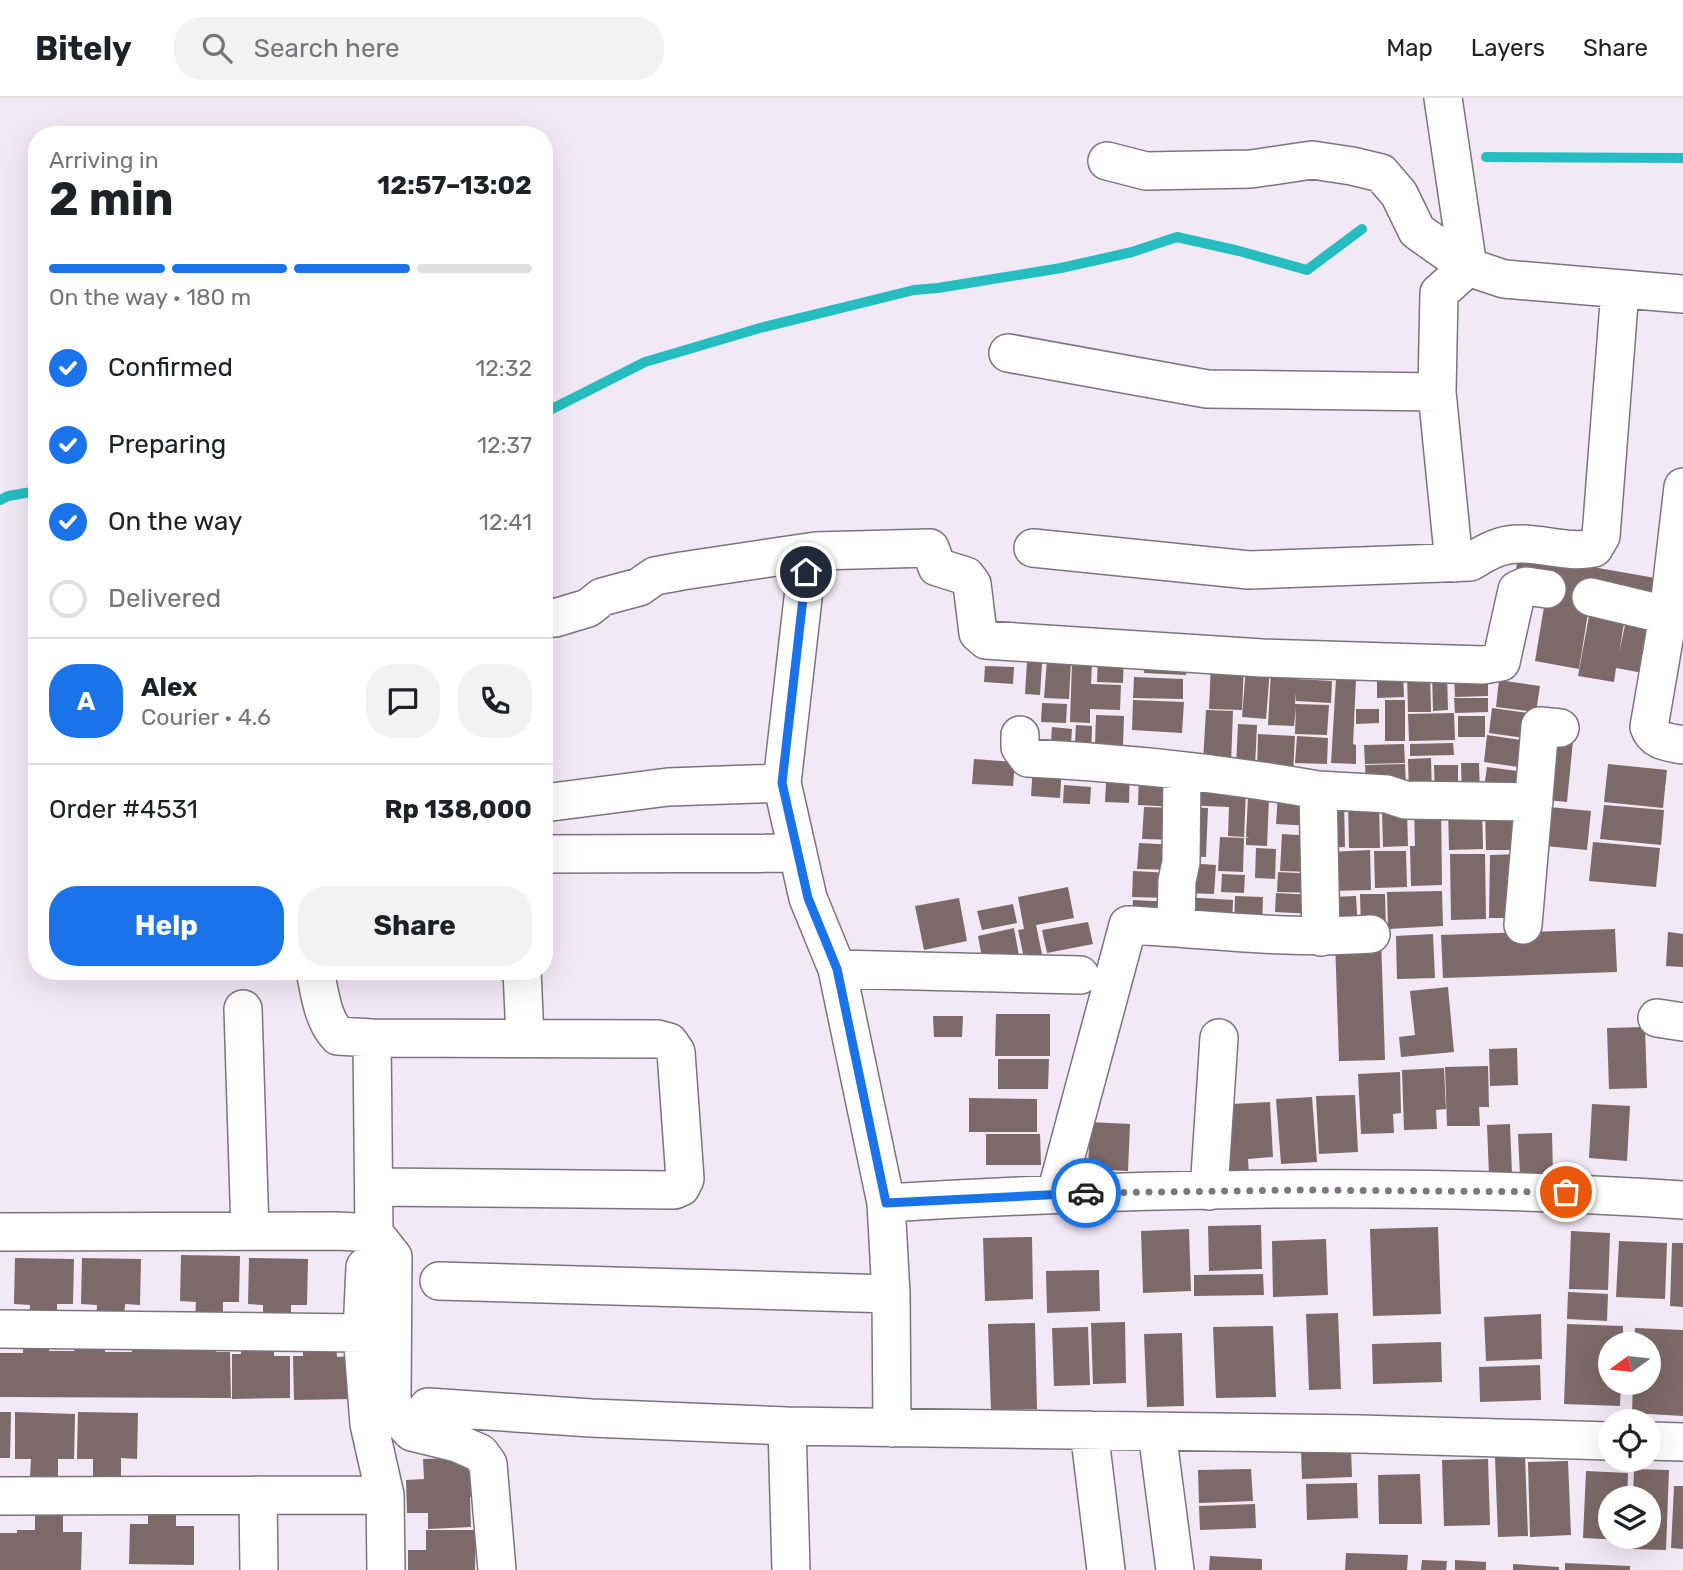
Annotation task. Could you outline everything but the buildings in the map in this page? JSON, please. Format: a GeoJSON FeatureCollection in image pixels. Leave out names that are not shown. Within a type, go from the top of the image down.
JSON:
{"type":"FeatureCollection","features":[{"type":"Feature","properties":{"kind":"street"},"geometry":{"type":"LineString","coordinates":[[1443,98],[1468,267]]}},
{"type":"Feature","properties":{"kind":"street"},"geometry":{"type":"LineString","coordinates":[[1107,162],[1146,171],[1251,169],[1312,160],[1381,173],[1399,194],[1417,231],[1468,267],[1504,279],[1683,294]]}},
{"type":"Feature","properties":{"kind":"street"},"geometry":{"type":"LineString","coordinates":[[1454,563],[1437,392],[1439,293],[1468,267]]}},
{"type":"Feature","properties":{"kind":"street"},"geometry":{"type":"LineString","coordinates":[[1033,548],[1249,570],[1469,562],[1501,546],[1516,544],[1582,551],[1594,548],[1601,536],[1620,290]]}},
{"type":"Feature","properties":{"kind":"street"},"geometry":{"type":"LineString","coordinates":[[1008,353],[1207,389],[1437,392]]}},
{"type":"Feature","properties":{"kind":"street"},"geometry":{"type":"LineString","coordinates":[[1683,487],[1676,617],[1649,727],[1651,734],[1657,739],[1683,745]]}},
{"type":"Feature","properties":{"kind":"street"},"geometry":{"type":"LineString","coordinates":[[553,618],[588,608],[602,597],[639,587],[655,576],[682,570],[816,551],[930,548],[937,567],[966,576],[972,584],[978,633],[986,640],[1262,657],[1483,665],[1501,662],[1517,590],[1526,586],[1547,589]]}},
{"type":"Feature","properties":{"kind":"street"},"geometry":{"type":"LineString","coordinates":[[806,572],[782,783],[808,898],[837,969],[886,1203],[891,1294],[892,1428]]}},
{"type":"Feature","properties":{"kind":"street"},"geometry":{"type":"LineString","coordinates":[[1591,597],[1676,617]]}},
{"type":"Feature","properties":{"kind":"street"},"geometry":{"type":"LineString","coordinates":[[1523,925],[1540,726],[1560,728]]}},
{"type":"Feature","properties":{"kind":"street"},"geometry":{"type":"LineString","coordinates":[[1020,735],[1020,747],[1028,758],[1133,764],[1226,774],[1318,790],[1387,794],[1405,800],[1534,802]]}},
{"type":"Feature","properties":{"kind":"street"},"geometry":{"type":"LineString","coordinates":[[1176,927],[1177,881],[1181,862],[1182,771]]}},
{"type":"Feature","properties":{"kind":"street"},"geometry":{"type":"LineString","coordinates":[[553,802],[668,787],[782,783]]}},
{"type":"Feature","properties":{"kind":"street"},"geometry":{"type":"LineString","coordinates":[[1318,790],[1321,937]]}},
{"type":"Feature","properties":{"kind":"street"},"geometry":{"type":"LineString","coordinates":[[553,854],[797,853]]}},
{"type":"Feature","properties":{"kind":"street"},"geometry":{"type":"LineString","coordinates":[[1056,1193],[1128,925],[1176,927],[1230,934],[1321,937],[1371,934]]}},
{"type":"Feature","properties":{"kind":"street"},"geometry":{"type":"LineString","coordinates":[[837,969],[1080,975]]}},
{"type":"Feature","properties":{"kind":"street"},"geometry":{"type":"LineString","coordinates":[[317,980],[330,1027],[338,1035],[372,1038],[658,1039],[669,1041],[676,1052],[685,1179],[681,1187],[674,1190],[374,1187]]}},
{"type":"Feature","properties":{"kind":"street"},"geometry":{"type":"LineString","coordinates":[[522,980],[524,1037]]}},
{"type":"Feature","properties":{"kind":"street"},"geometry":{"type":"LineString","coordinates":[[243,1009],[250,1231]]}},
{"type":"Feature","properties":{"kind":"street"},"geometry":{"type":"LineString","coordinates":[[372,1038],[374,1187],[362,1333],[369,1424],[385,1495],[386,1570]]}},
{"type":"Feature","properties":{"kind":"street"},"geometry":{"type":"LineString","coordinates":[[1209,1191],[1219,1038]]}},
{"type":"Feature","properties":{"kind":"street"},"geometry":{"type":"LineString","coordinates":[[886,1203],[1056,1193],[1367,1190],[1566,1192],[1683,1200]]}},
{"type":"Feature","properties":{"kind":"street"},"geometry":{"type":"LineString","coordinates":[[0,1232],[337,1231],[370,1250],[393,1256],[392,1399],[397,1416],[412,1432],[457,1443],[480,1453],[488,1464],[497,1570]]}},
{"type":"Feature","properties":{"kind":"street"},"geometry":{"type":"LineString","coordinates":[[439,1281],[891,1294]]}},
{"type":"Feature","properties":{"kind":"street"},"geometry":{"type":"LineString","coordinates":[[0,1329],[362,1333]]}},
{"type":"Feature","properties":{"kind":"street"},"geometry":{"type":"LineString","coordinates":[[428,1407],[591,1418],[787,1426],[1360,1434],[1598,1441]]}},
{"type":"Feature","properties":{"kind":"street"},"geometry":{"type":"LineString","coordinates":[[787,1426],[791,1570]]}},
{"type":"Feature","properties":{"kind":"street"},"geometry":{"type":"LineString","coordinates":[[1089,1430],[1105,1570]]}},
{"type":"Feature","properties":{"kind":"street"},"geometry":{"type":"LineString","coordinates":[[1157,1432],[1175,1570]]}},
{"type":"Feature","properties":{"kind":"street"},"geometry":{"type":"LineString","coordinates":[[1661,1441],[1683,1442]]}},
{"type":"Feature","properties":{"kind":"street"},"geometry":{"type":"LineString","coordinates":[[258,1495],[259,1570]]}},
{"type":"Feature","properties":{"kind":"street"},"geometry":{"type":"LineString","coordinates":[[0,1496],[385,1495]]}},
{"type":"Feature","properties":{"kind":"waterway"},"geometry":{"type":"LineString","coordinates":[[1486,157],[1683,158]]}},
{"type":"Feature","properties":{"kind":"waterway"},"geometry":{"type":"LineString","coordinates":[[553,408],[645,362],[760,328],[914,290],[1061,268],[1132,252],[1177,237],[1307,270],[1362,229]]}},
{"type":"Feature","properties":{"kind":"waterway"},"geometry":{"type":"LineString","coordinates":[[0,500],[28,493]]}},
{"type":"Feature","properties":{"kind":"way so far"},"geometry":{"type":"LineString","coordinates":[[1086,1193],[1300,1190],[1566,1192]]}},
{"type":"Feature","properties":{"kind":"route"},"geometry":{"type":"LineString","coordinates":[[806,572],[782,783],[808,898],[837,969],[886,1203],[1086,1193]]}}]}
